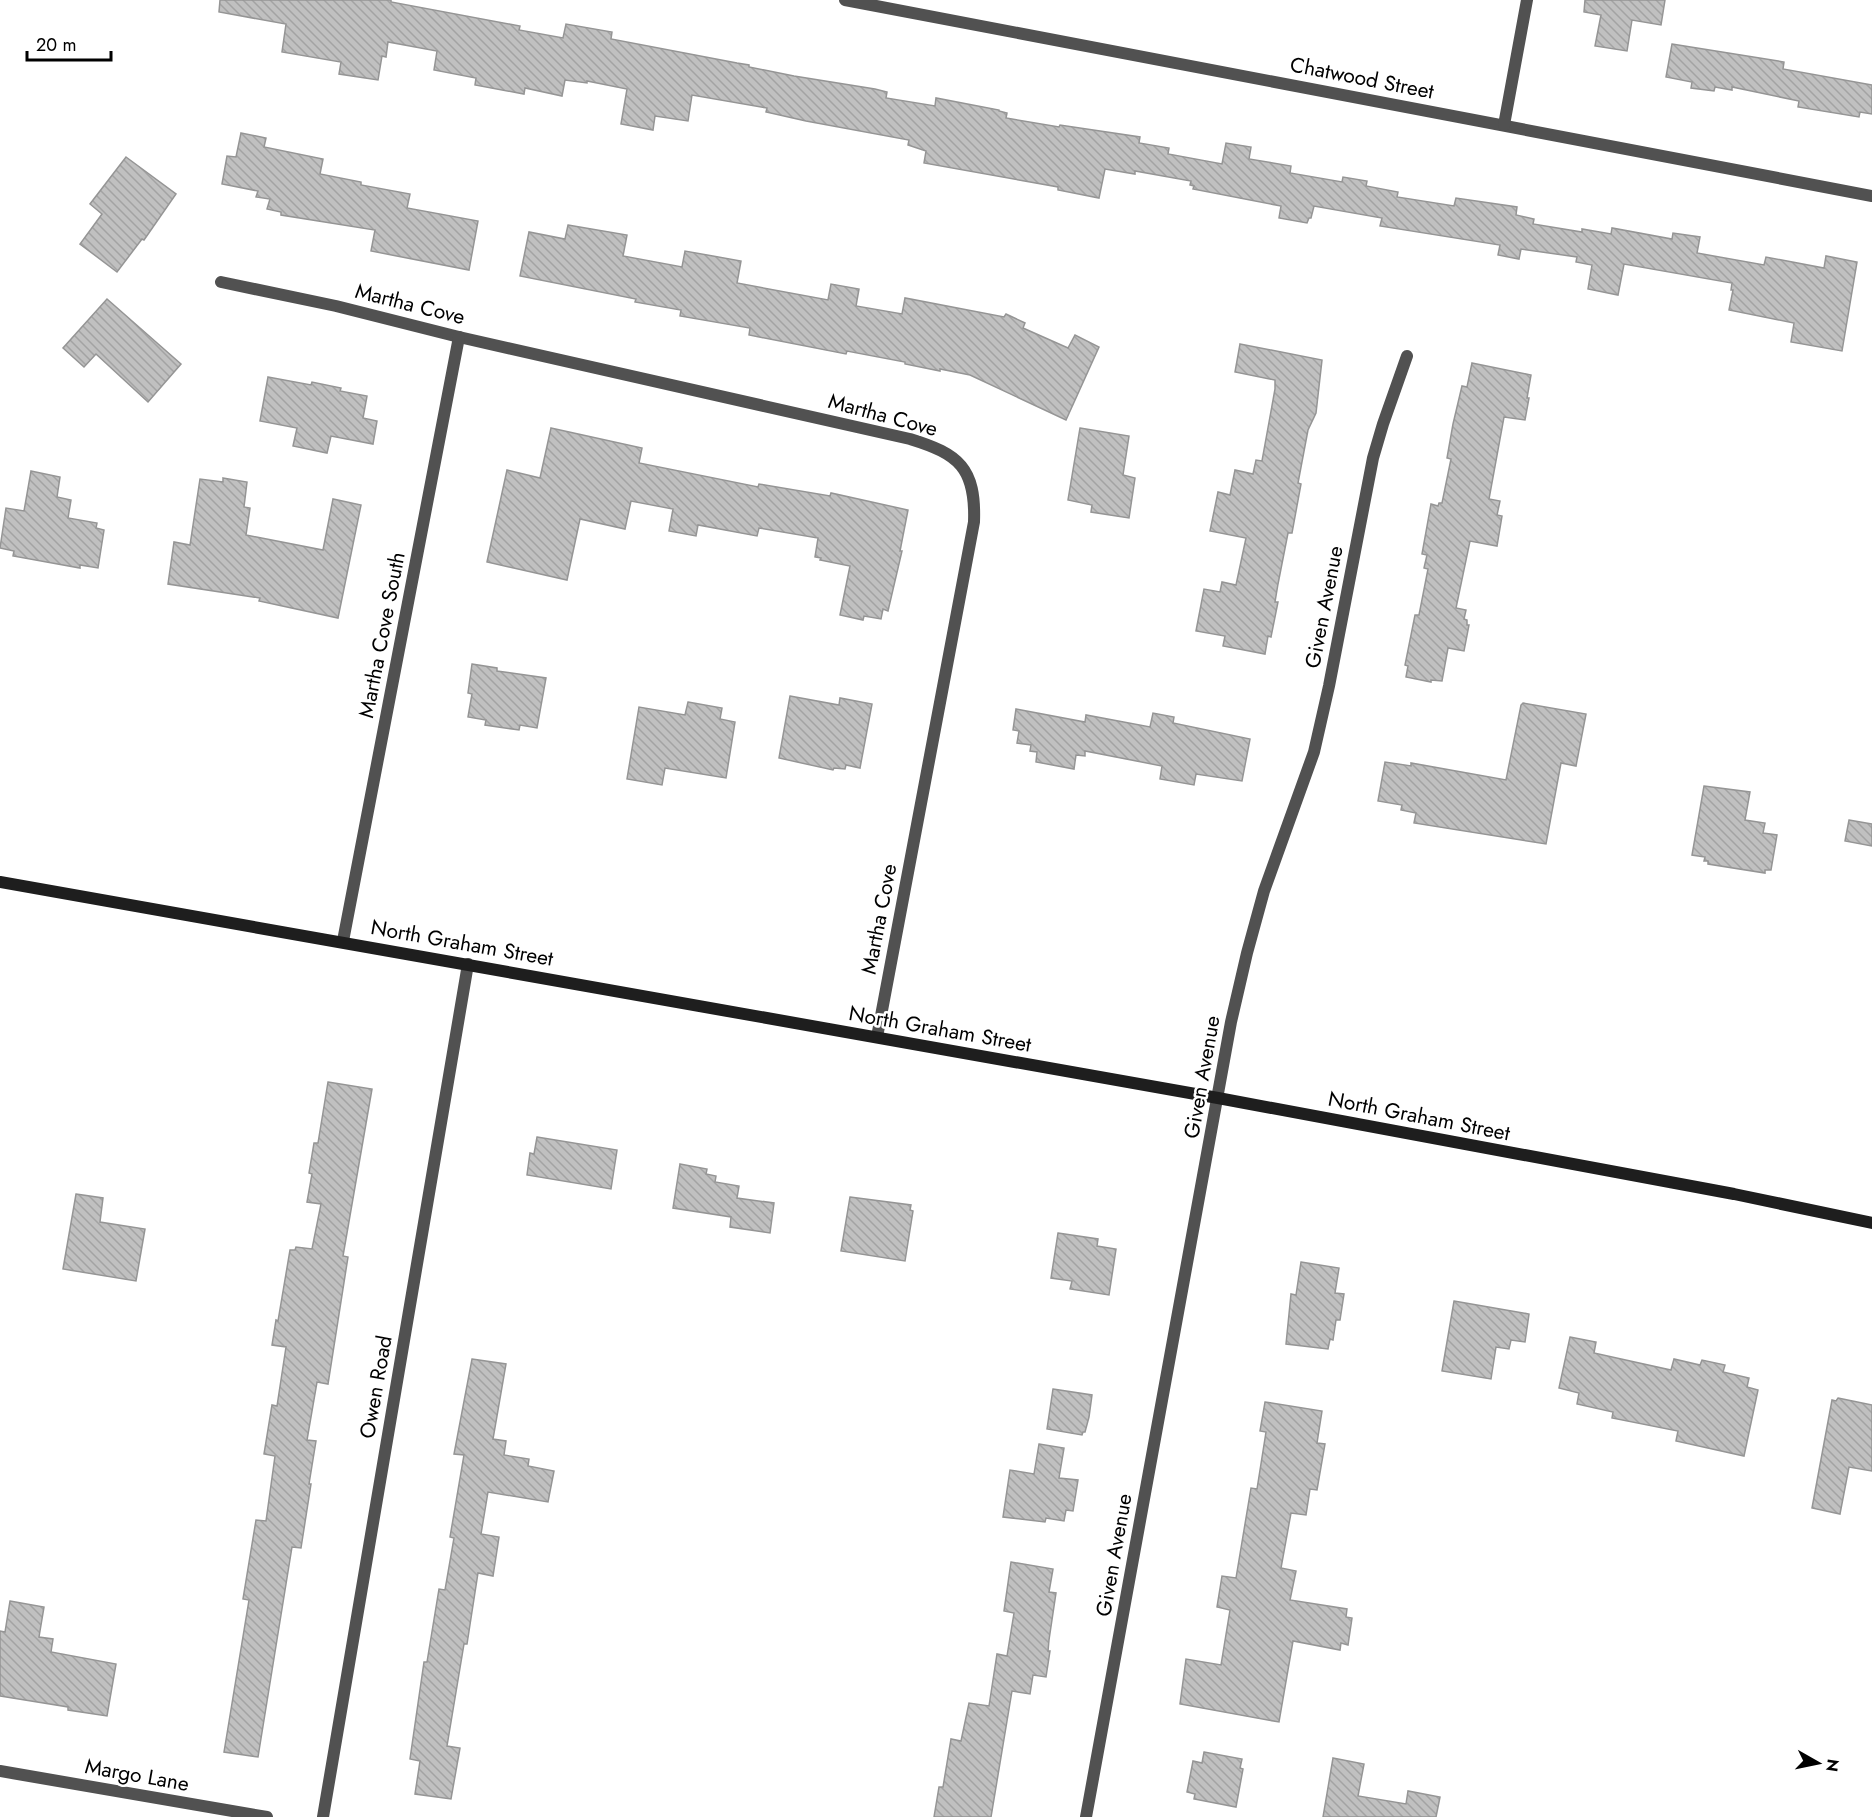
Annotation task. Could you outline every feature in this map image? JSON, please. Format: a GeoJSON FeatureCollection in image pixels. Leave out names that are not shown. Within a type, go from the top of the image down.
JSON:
{"type":"FeatureCollection","features":[{"type":"Feature","properties":{"kind":"main road","name":"North Graham Street"},"geometry":{"type":"LineString","coordinates":[[0,882],[468,963],[1218,1098],[1722,1192],[1872,1223]]}},
{"type":"Feature","properties":{"kind":"street","name":"Chatwood Street"},"geometry":{"type":"LineString","coordinates":[[845,0],[1872,196]]}},
{"type":"Feature","properties":{"kind":"street"},"geometry":{"type":"LineString","coordinates":[[1504,125],[1527,0]]}},
{"type":"Feature","properties":{"kind":"street","name":"Martha Cove"},"geometry":{"type":"LineString","coordinates":[[221,282],[336,306],[459,337],[910,439],[947,453],[965,472],[972,485],[975,500],[974,522],[877,1037]]}},
{"type":"Feature","properties":{"kind":"street","name":"Martha Cove South"},"geometry":{"type":"LineString","coordinates":[[343,941],[459,337]]}},
{"type":"Feature","properties":{"kind":"street","name":"Given Avenue"},"geometry":{"type":"LineString","coordinates":[[1086,1817],[1218,1098],[1247,953],[1264,891],[1314,752],[1373,458],[1407,356]]}},
{"type":"Feature","properties":{"kind":"street","name":"Owen Road"},"geometry":{"type":"LineString","coordinates":[[324,1817],[468,963]]}},
{"type":"Feature","properties":{"kind":"street","name":"Margo Lane"},"geometry":{"type":"LineString","coordinates":[[0,1771],[267,1817]]}},
{"type":"Feature","properties":{"kind":"building"},"geometry":{"type":"Polygon","coordinates":[[[220,0],[391,0],[391,2],[520,26],[519,30],[563,38],[566,24],[612,32],[611,39],[749,65],[749,67],[794,76],[875,89],[887,92],[886,98],[935,106],[936,98],[999,110],[1007,113],[1006,118],[1140,137],[1139,143],[1169,148],[1168,154],[1222,164],[1226,143],[1251,147],[1249,159],[1291,166],[1290,173],[1342,182],[1343,177],[1367,181],[1366,186],[1398,192],[1397,197],[1454,206],[1456,198],[1517,207],[1516,215],[1534,219],[1533,224],[1582,232],[1582,229],[1611,234],[1612,228],[1672,239],[1673,233],[1700,237],[1697,253],[1764,265],[1766,257],[1824,268],[1826,256],[1857,262],[1842,351],[1791,342],[1794,323],[1729,310],[1732,283],[1624,264],[1618,295],[1588,289],[1592,265],[1576,262],[1577,257],[1521,249],[1519,259],[1498,255],[1500,245],[1380,226],[1382,218],[1314,206],[1307,223],[1279,218],[1281,206],[1193,189],[1194,186],[1190,185],[1191,181],[1135,171],[1135,174],[1105,169],[1099,198],[1058,190],[1058,187],[924,163],[926,151],[908,145],[909,140],[766,112],[767,108],[692,95],[688,121],[655,116],[653,130],[621,124],[627,89],[587,81],[587,83],[565,80],[562,96],[525,88],[524,94],[475,85],[476,78],[434,70],[437,51],[388,42],[386,57],[382,56],[378,80],[339,74],[341,62],[282,52],[286,24],[219,12],[220,0]]]}},
{"type":"Feature","properties":{"kind":"building"},"geometry":{"type":"Polygon","coordinates":[[[1585,0],[1665,0],[1661,25],[1632,20],[1627,51],[1595,46],[1601,15],[1584,12],[1585,0]]]}},
{"type":"Feature","properties":{"kind":"building"},"geometry":{"type":"Polygon","coordinates":[[[1672,44],[1784,62],[1783,69],[1872,85],[1872,114],[1860,112],[1859,117],[1798,107],[1799,101],[1732,87],[1732,90],[1715,87],[1714,91],[1691,88],[1692,82],[1666,77],[1672,44]]]}},
{"type":"Feature","properties":{"kind":"building"},"geometry":{"type":"Polygon","coordinates":[[[241,133],[266,138],[264,147],[323,159],[320,174],[361,182],[361,185],[410,194],[407,208],[478,221],[469,270],[371,251],[375,230],[281,215],[281,212],[267,209],[270,199],[256,197],[258,191],[222,184],[227,156],[236,157],[241,133]]]}},
{"type":"Feature","properties":{"kind":"building"},"geometry":{"type":"Polygon","coordinates":[[[126,157],[176,194],[144,240],[142,239],[117,272],[80,244],[102,214],[90,204],[126,157]]]}},
{"type":"Feature","properties":{"kind":"building"},"geometry":{"type":"Polygon","coordinates":[[[568,225],[627,235],[623,256],[682,267],[685,251],[741,261],[737,283],[828,300],[831,284],[859,289],[856,306],[902,314],[905,298],[1004,317],[1006,314],[1025,323],[1023,328],[1068,348],[1075,335],[1099,347],[1066,420],[970,375],[749,335],[750,328],[680,316],[681,310],[520,276],[529,232],[565,239],[568,225]]]}},
{"type":"Feature","properties":{"kind":"building"},"geometry":{"type":"Polygon","coordinates":[[[107,299],[181,364],[148,402],[96,354],[84,367],[63,348],[107,299]]]}},
{"type":"Feature","properties":{"kind":"building"},"geometry":{"type":"Polygon","coordinates":[[[1240,344],[1322,360],[1316,413],[1308,430],[1292,533],[1288,533],[1275,602],[1278,602],[1265,654],[1223,646],[1225,636],[1196,631],[1204,589],[1220,592],[1222,582],[1236,585],[1246,538],[1210,531],[1218,492],[1230,495],[1235,470],[1253,474],[1256,460],[1262,461],[1275,389],[1275,380],[1235,372],[1240,344]]]}},
{"type":"Feature","properties":{"kind":"building"},"geometry":{"type":"Polygon","coordinates":[[[1472,363],[1531,375],[1527,398],[1529,398],[1525,420],[1504,417],[1489,499],[1500,501],[1497,515],[1502,516],[1497,546],[1470,541],[1456,608],[1466,610],[1464,619],[1469,625],[1464,651],[1448,648],[1442,681],[1431,680],[1431,682],[1406,677],[1408,666],[1405,665],[1415,615],[1419,615],[1428,569],[1424,568],[1427,555],[1422,554],[1431,504],[1438,506],[1442,503],[1451,459],[1447,458],[1453,424],[1462,386],[1467,387],[1472,363]]]}},
{"type":"Feature","properties":{"kind":"building"},"geometry":{"type":"Polygon","coordinates":[[[268,377],[311,385],[312,382],[341,388],[340,391],[367,396],[363,418],[377,421],[373,444],[331,436],[327,453],[293,446],[297,428],[260,421],[268,377]]]}},
{"type":"Feature","properties":{"kind":"building"},"geometry":{"type":"Polygon","coordinates":[[[551,428],[642,448],[639,463],[758,487],[759,484],[830,496],[831,493],[908,510],[900,551],[902,551],[888,611],[883,609],[881,619],[864,616],[863,620],[840,615],[850,566],[815,557],[818,538],[759,528],[757,536],[698,525],[696,536],[669,531],[673,509],[631,501],[625,529],[580,519],[567,580],[487,562],[507,470],[540,478],[551,428]]]}},
{"type":"Feature","properties":{"kind":"building"},"geometry":{"type":"Polygon","coordinates":[[[1080,428],[1129,436],[1123,475],[1135,478],[1129,518],[1091,512],[1092,505],[1068,500],[1080,428]]]}},
{"type":"Feature","properties":{"kind":"building"},"geometry":{"type":"Polygon","coordinates":[[[31,471],[60,477],[57,497],[71,500],[68,518],[97,523],[96,528],[104,530],[98,568],[80,565],[80,568],[13,556],[14,551],[0,548],[6,508],[24,511],[31,471]]]}},
{"type":"Feature","properties":{"kind":"building"},"geometry":{"type":"Polygon","coordinates":[[[223,478],[247,482],[244,507],[250,508],[246,535],[323,550],[333,499],[361,505],[338,618],[259,601],[260,598],[168,584],[174,542],[190,545],[200,479],[223,482],[223,478]]]}},
{"type":"Feature","properties":{"kind":"building"},"geometry":{"type":"Polygon","coordinates":[[[472,664],[497,668],[497,671],[546,678],[537,728],[520,725],[519,730],[485,725],[486,720],[468,717],[472,694],[468,693],[472,664]]]}},
{"type":"Feature","properties":{"kind":"building"},"geometry":{"type":"Polygon","coordinates":[[[790,696],[839,705],[840,698],[872,704],[860,768],[846,765],[845,769],[834,768],[833,770],[779,758],[790,696]]]}},
{"type":"Feature","properties":{"kind":"building"},"geometry":{"type":"Polygon","coordinates":[[[688,702],[722,708],[720,719],[735,722],[726,778],[665,768],[662,785],[627,779],[639,707],[685,715],[688,702]]]}},
{"type":"Feature","properties":{"kind":"building"},"geometry":{"type":"Polygon","coordinates":[[[1523,703],[1586,714],[1576,766],[1561,763],[1546,844],[1414,823],[1416,813],[1401,810],[1402,805],[1378,801],[1385,762],[1411,766],[1411,763],[1506,780],[1523,703]]]}},
{"type":"Feature","properties":{"kind":"building"},"geometry":{"type":"Polygon","coordinates":[[[1016,709],[1085,722],[1086,715],[1150,727],[1153,713],[1174,717],[1173,723],[1250,739],[1242,781],[1196,774],[1194,785],[1160,779],[1162,766],[1085,751],[1085,756],[1076,755],[1074,769],[1036,762],[1037,752],[1030,751],[1031,745],[1017,743],[1019,731],[1013,730],[1016,709]]]}},
{"type":"Feature","properties":{"kind":"building"},"geometry":{"type":"Polygon","coordinates":[[[1704,786],[1750,792],[1745,820],[1765,823],[1763,833],[1777,835],[1771,870],[1765,870],[1765,873],[1708,864],[1708,861],[1704,861],[1705,857],[1692,855],[1704,786]]]}},
{"type":"Feature","properties":{"kind":"building"},"geometry":{"type":"Polygon","coordinates":[[[1849,820],[1872,824],[1872,846],[1845,841],[1849,820]]]}},
{"type":"Feature","properties":{"kind":"building"},"geometry":{"type":"Polygon","coordinates":[[[328,1082],[372,1089],[343,1256],[348,1257],[328,1384],[317,1382],[307,1440],[316,1441],[301,1548],[292,1547],[258,1757],[224,1752],[249,1600],[243,1599],[256,1520],[266,1521],[275,1456],[264,1454],[272,1405],[277,1406],[286,1347],[272,1345],[290,1250],[295,1250],[296,1247],[312,1249],[321,1204],[307,1202],[312,1174],[309,1173],[314,1143],[318,1143],[328,1082]]]}},
{"type":"Feature","properties":{"kind":"building"},"geometry":{"type":"Polygon","coordinates":[[[537,1137],[617,1150],[611,1189],[527,1175],[530,1153],[534,1154],[537,1137]]]}},
{"type":"Feature","properties":{"kind":"building"},"geometry":{"type":"Polygon","coordinates":[[[680,1164],[707,1169],[706,1174],[716,1176],[715,1182],[739,1186],[737,1198],[774,1203],[770,1233],[730,1227],[731,1217],[673,1208],[680,1164]]]}},
{"type":"Feature","properties":{"kind":"building"},"geometry":{"type":"Polygon","coordinates":[[[76,1194],[103,1198],[100,1222],[145,1229],[136,1281],[63,1269],[76,1194]]]}},
{"type":"Feature","properties":{"kind":"building"},"geometry":{"type":"Polygon","coordinates":[[[850,1197],[911,1205],[910,1210],[913,1211],[905,1261],[841,1251],[850,1197]]]}},
{"type":"Feature","properties":{"kind":"building"},"geometry":{"type":"Polygon","coordinates":[[[1058,1233],[1098,1239],[1097,1246],[1116,1249],[1109,1295],[1070,1289],[1072,1281],[1051,1278],[1058,1233]]]}},
{"type":"Feature","properties":{"kind":"building"},"geometry":{"type":"Polygon","coordinates":[[[1301,1262],[1339,1268],[1335,1293],[1344,1294],[1340,1320],[1336,1320],[1333,1340],[1330,1339],[1328,1349],[1286,1344],[1291,1294],[1296,1295],[1301,1262]]]}},
{"type":"Feature","properties":{"kind":"building"},"geometry":{"type":"Polygon","coordinates":[[[1454,1301],[1529,1314],[1525,1342],[1511,1340],[1509,1349],[1496,1347],[1491,1379],[1442,1371],[1454,1301]]]}},
{"type":"Feature","properties":{"kind":"building"},"geometry":{"type":"Polygon","coordinates":[[[1570,1337],[1596,1342],[1594,1353],[1671,1370],[1674,1359],[1700,1365],[1702,1360],[1725,1365],[1723,1372],[1749,1378],[1747,1387],[1758,1390],[1744,1456],[1676,1441],[1678,1431],[1612,1418],[1613,1412],[1577,1404],[1579,1393],[1559,1388],[1570,1337]]]}},
{"type":"Feature","properties":{"kind":"building"},"geometry":{"type":"Polygon","coordinates":[[[472,1359],[506,1364],[493,1439],[506,1441],[504,1455],[529,1459],[528,1466],[554,1471],[548,1502],[488,1492],[481,1534],[499,1537],[493,1576],[478,1573],[467,1644],[464,1644],[447,1746],[460,1748],[451,1799],[415,1794],[420,1761],[410,1759],[424,1662],[427,1662],[439,1589],[445,1590],[454,1538],[450,1537],[464,1455],[454,1454],[472,1359]]]}},
{"type":"Feature","properties":{"kind":"building"},"geometry":{"type":"Polygon","coordinates":[[[1053,1389],[1092,1395],[1089,1417],[1082,1435],[1047,1429],[1053,1389]]]}},
{"type":"Feature","properties":{"kind":"building"},"geometry":{"type":"Polygon","coordinates":[[[1838,1398],[1872,1405],[1872,1471],[1849,1467],[1840,1514],[1812,1508],[1832,1400],[1836,1401],[1838,1398]]]}},
{"type":"Feature","properties":{"kind":"building"},"geometry":{"type":"Polygon","coordinates":[[[1265,1402],[1322,1411],[1317,1443],[1325,1444],[1317,1490],[1310,1489],[1306,1515],[1291,1513],[1281,1568],[1296,1571],[1290,1600],[1347,1609],[1346,1617],[1352,1618],[1348,1645],[1341,1643],[1340,1650],[1293,1641],[1279,1722],[1180,1704],[1186,1659],[1221,1665],[1230,1610],[1217,1607],[1222,1576],[1236,1578],[1251,1488],[1257,1489],[1266,1432],[1260,1431],[1265,1402]]]}},
{"type":"Feature","properties":{"kind":"building"},"geometry":{"type":"Polygon","coordinates":[[[1039,1444],[1064,1448],[1059,1478],[1078,1480],[1073,1511],[1066,1510],[1064,1521],[1046,1518],[1045,1522],[1003,1517],[1010,1470],[1034,1474],[1039,1444]]]}},
{"type":"Feature","properties":{"kind":"building"},"geometry":{"type":"Polygon","coordinates":[[[1011,1562],[1053,1569],[1049,1592],[1056,1593],[1046,1677],[1033,1675],[1030,1694],[1012,1691],[991,1817],[934,1817],[939,1787],[943,1787],[951,1739],[961,1741],[969,1703],[989,1706],[997,1654],[1007,1656],[1014,1613],[1004,1611],[1011,1562]]]}},
{"type":"Feature","properties":{"kind":"building"},"geometry":{"type":"Polygon","coordinates":[[[10,1601],[44,1607],[39,1637],[53,1639],[51,1652],[116,1664],[107,1716],[0,1696],[0,1631],[5,1632],[10,1601]]]}},
{"type":"Feature","properties":{"kind":"building"},"geometry":{"type":"Polygon","coordinates":[[[1204,1752],[1242,1759],[1240,1768],[1243,1769],[1236,1807],[1194,1799],[1195,1794],[1187,1792],[1193,1761],[1202,1763],[1204,1752]]]}},
{"type":"Feature","properties":{"kind":"building"},"geometry":{"type":"Polygon","coordinates":[[[1333,1758],[1364,1764],[1358,1796],[1406,1804],[1408,1791],[1440,1797],[1436,1817],[1323,1817],[1333,1758]]]}}]}
